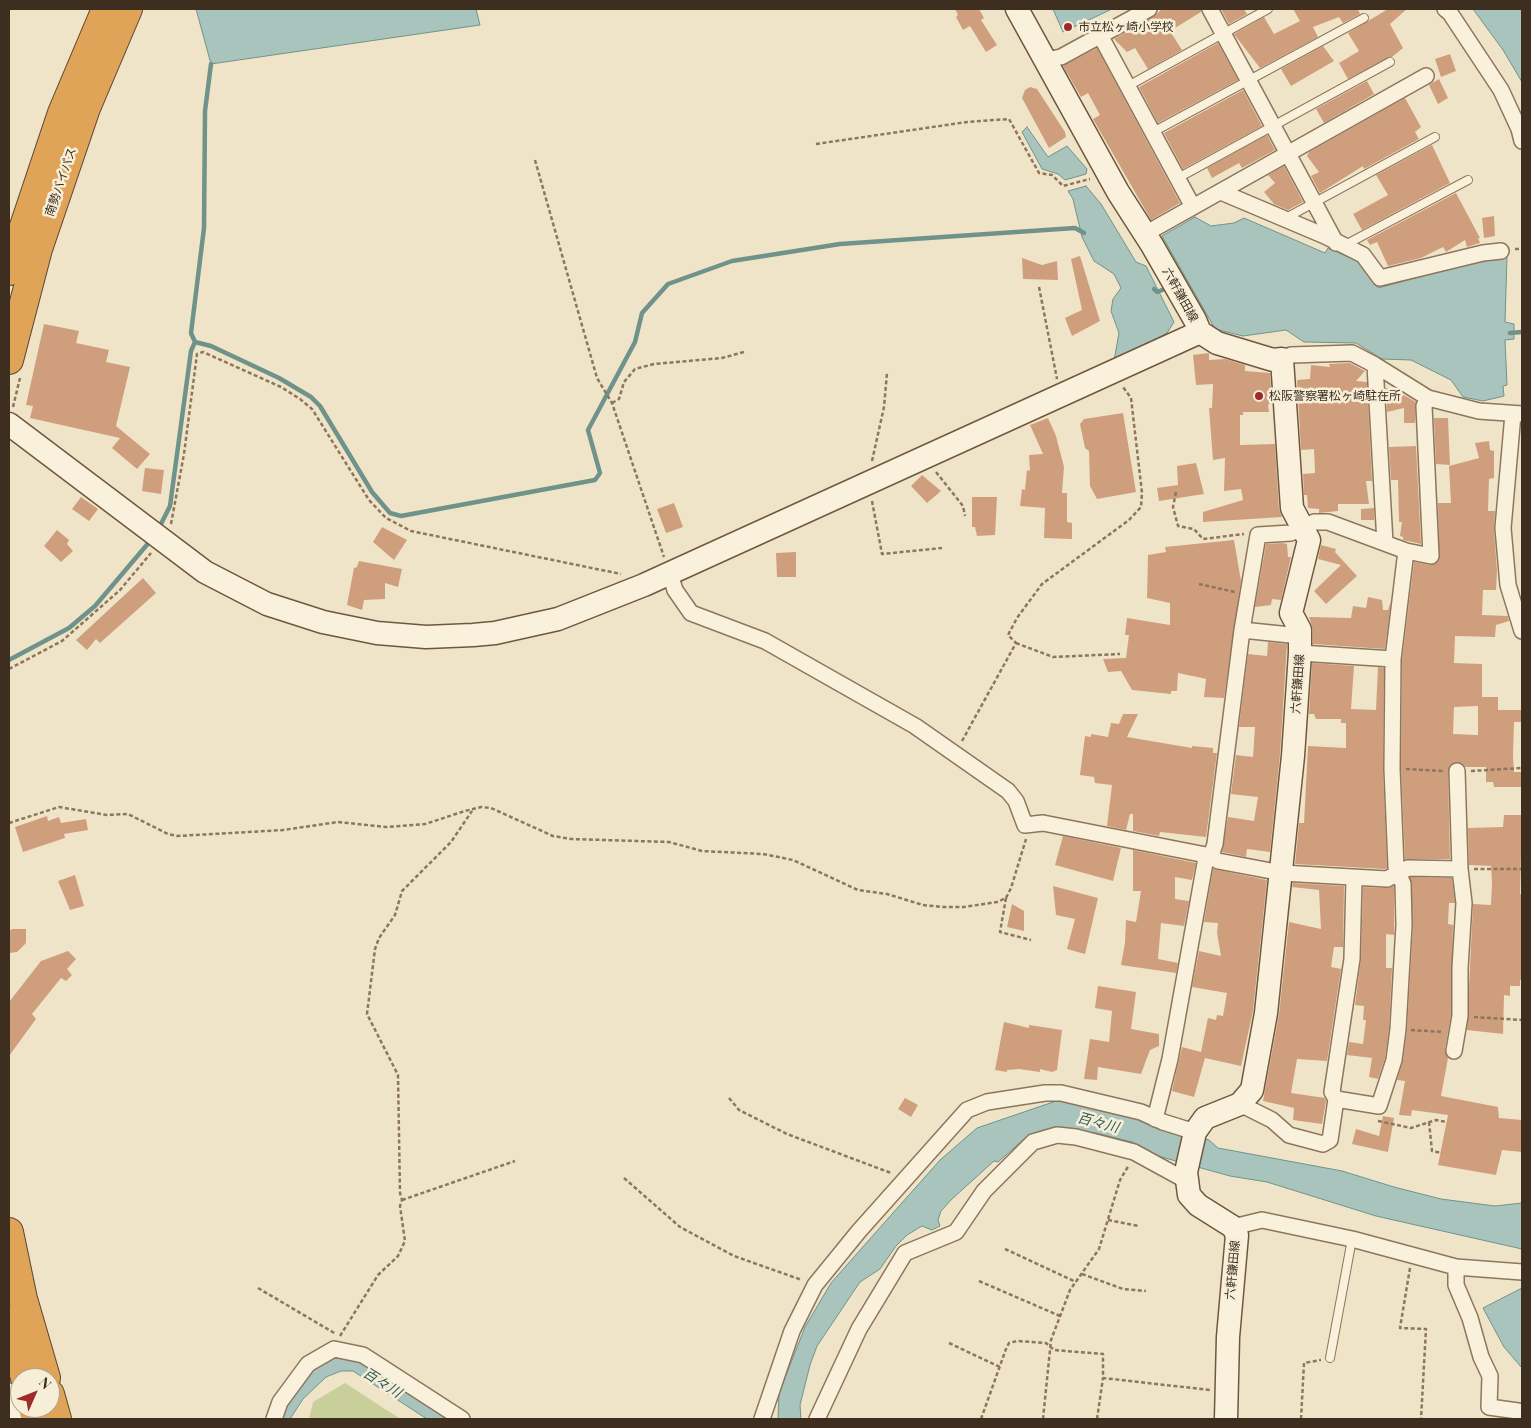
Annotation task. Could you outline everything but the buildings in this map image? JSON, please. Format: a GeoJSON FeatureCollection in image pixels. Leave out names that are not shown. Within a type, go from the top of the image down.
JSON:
{"type":"FeatureCollection","features":[{"type":"Feature","properties":{"kind":"highway","name":"南勢バイパス"},"geometry":{"type":"LineString","coordinates":[[9,271],[62,113],[106,9]]}},
{"type":"Feature","properties":{"kind":"highway","name":"南勢バイパス"},"geometry":{"type":"LineString","coordinates":[[9,360],[44,230],[86,108],[128,9]]}},
{"type":"Feature","properties":{"kind":"highway"},"geometry":{"type":"LineString","coordinates":[[9,1232],[23,1299],[43,1368]]}},
{"type":"Feature","properties":{"kind":"highway"},"geometry":{"type":"LineString","coordinates":[[9,1320],[22,1368]]}},
{"type":"Feature","properties":{"kind":"main road","name":"六軒鎌田線"},"geometry":{"type":"LineString","coordinates":[[1017,9],[1118,192],[1198,326],[1216,343],[1273,360],[1282,359],[1292,508],[1304,526],[1309,540],[1290,613],[1300,630],[1300,645],[1282,872],[1266,1013],[1252,1090],[1240,1104]]}},
{"type":"Feature","properties":{"kind":"main road"},"geometry":{"type":"LineString","coordinates":[[9,424],[205,572],[267,604],[323,622],[377,634],[426,637],[496,633],[558,619],[670,574],[1060,398],[1108,375],[1198,326]]}},
{"type":"Feature","properties":{"kind":"main road"},"geometry":{"type":"LineString","coordinates":[[1186,1177],[1195,1132],[1205,1118],[1240,1104]]}},
{"type":"Feature","properties":{"kind":"main road","name":"六軒鎌田線"},"geometry":{"type":"LineString","coordinates":[[1186,1177],[1189,1195],[1198,1205],[1233,1227],[1237,1235],[1228,1337],[1226,1419]]}},
{"type":"Feature","properties":{"kind":"street"},"geometry":{"type":"LineString","coordinates":[[1045,60],[1061,57],[1150,9]]}},
{"type":"Feature","properties":{"kind":"street"},"geometry":{"type":"LineString","coordinates":[[1210,9],[1288,154],[1340,245]]}},
{"type":"Feature","properties":{"kind":"street"},"geometry":{"type":"LineString","coordinates":[[1445,9],[1450,13],[1501,90],[1519,129],[1522,141]]}},
{"type":"Feature","properties":{"kind":"street"},"geometry":{"type":"LineString","coordinates":[[1100,35],[1193,207]]}},
{"type":"Feature","properties":{"kind":"street"},"geometry":{"type":"LineString","coordinates":[[1148,240],[1193,207],[1426,76]]}},
{"type":"Feature","properties":{"kind":"street"},"geometry":{"type":"LineString","coordinates":[[1221,192],[1282,220],[1325,236],[1340,245],[1364,255],[1380,278],[1475,255],[1501,251]]}},
{"type":"Feature","properties":{"kind":"street"},"geometry":{"type":"LineString","coordinates":[[1282,359],[1291,355],[1352,353],[1428,398],[1479,411],[1518,414],[1503,528],[1508,585],[1522,631]]}},
{"type":"Feature","properties":{"kind":"street"},"geometry":{"type":"LineString","coordinates":[[1375,365],[1385,543]]}},
{"type":"Feature","properties":{"kind":"street"},"geometry":{"type":"LineString","coordinates":[[1155,1119],[1170,1059],[1205,863],[1211,856],[1215,844],[1242,630],[1258,535],[1291,533],[1314,522],[1328,522],[1406,551],[1432,556],[1424,406],[1428,398]]}},
{"type":"Feature","properties":{"kind":"street"},"geometry":{"type":"LineString","coordinates":[[1336,1099],[1380,1106],[1394,1060],[1398,1029],[1404,925],[1404,884],[1396,867],[1392,769],[1393,659],[1406,551]]}},
{"type":"Feature","properties":{"kind":"street"},"geometry":{"type":"LineString","coordinates":[[670,574],[675,590],[691,613],[765,641],[915,726],[994,779],[1016,801],[1025,826],[1043,823],[1211,856],[1218,861],[1282,872],[1387,879],[1408,868],[1460,869]]}},
{"type":"Feature","properties":{"kind":"street"},"geometry":{"type":"LineString","coordinates":[[1242,630],[1300,645],[1393,659]]}},
{"type":"Feature","properties":{"kind":"street"},"geometry":{"type":"LineString","coordinates":[[1454,1052],[1460,1016],[1460,968],[1464,903],[1460,869],[1457,771]]}},
{"type":"Feature","properties":{"kind":"street"},"geometry":{"type":"LineString","coordinates":[[1240,1104],[1272,1120],[1289,1135],[1323,1144],[1330,1140],[1336,1099],[1332,1092],[1352,959],[1354,878]]}},
{"type":"Feature","properties":{"kind":"street"},"geometry":{"type":"LineString","coordinates":[[762,1419],[792,1331],[815,1285],[859,1231],[911,1175],[966,1110],[987,1102],[1044,1093],[1061,1093],[1105,1101],[1142,1112],[1155,1119],[1195,1132]]}},
{"type":"Feature","properties":{"kind":"street"},"geometry":{"type":"LineString","coordinates":[[818,1419],[859,1329],[905,1253],[956,1232],[984,1191],[1033,1142],[1057,1135],[1076,1137],[1134,1152],[1186,1177]]}},
{"type":"Feature","properties":{"kind":"street"},"geometry":{"type":"LineString","coordinates":[[1233,1227],[1262,1220],[1352,1239],[1462,1268],[1522,1272]]}},
{"type":"Feature","properties":{"kind":"street"},"geometry":{"type":"LineString","coordinates":[[1462,1268],[1456,1285],[1470,1318],[1490,1376],[1489,1408],[1518,1411],[1522,1414]]}},
{"type":"Feature","properties":{"kind":"street"},"geometry":{"type":"LineString","coordinates":[[274,1419],[280,1402],[308,1364],[334,1349],[363,1355],[462,1419]]}},
{"type":"Feature","properties":{"kind":"street"},"geometry":{"type":"LineString","coordinates":[[9,1391],[17,1419]]}},
{"type":"Feature","properties":{"kind":"street"},"geometry":{"type":"LineString","coordinates":[[1490,1400],[1522,1402]]}},
{"type":"Feature","properties":{"kind":"lane"},"geometry":{"type":"LineString","coordinates":[[1128,86],[1222,32],[1268,9]]}},
{"type":"Feature","properties":{"kind":"lane"},"geometry":{"type":"LineString","coordinates":[[1153,132],[1364,18]]}},
{"type":"Feature","properties":{"kind":"lane"},"geometry":{"type":"LineString","coordinates":[[1178,178],[1390,62]]}},
{"type":"Feature","properties":{"kind":"lane"},"geometry":{"type":"LineString","coordinates":[[1282,220],[1435,137]]}},
{"type":"Feature","properties":{"kind":"lane"},"geometry":{"type":"LineString","coordinates":[[1340,245],[1468,180]]}},
{"type":"Feature","properties":{"kind":"lane"},"geometry":{"type":"LineString","coordinates":[[1330,1358],[1352,1239]]}},
{"type":"Feature","properties":{"kind":"path"},"geometry":{"type":"LineString","coordinates":[[816,144],[967,122],[1009,119],[1039,173],[1052,175],[1063,186],[1090,179],[1110,195],[1118,192]]}},
{"type":"Feature","properties":{"kind":"path"},"geometry":{"type":"LineString","coordinates":[[535,160],[597,378],[612,402],[670,574]]}},
{"type":"Feature","properties":{"kind":"path"},"geometry":{"type":"LineString","coordinates":[[1039,286],[1060,398]]}},
{"type":"Feature","properties":{"kind":"path"},"geometry":{"type":"LineString","coordinates":[[9,669],[62,641],[86,621],[120,590],[157,536],[169,532],[175,508],[197,354],[203,352],[281,388],[300,399],[312,409],[369,500],[386,518],[411,531],[636,577],[644,585]]}},
{"type":"Feature","properties":{"kind":"path"},"geometry":{"type":"LineString","coordinates":[[612,402],[619,399],[624,382],[635,369],[654,364],[722,358],[744,352]]}},
{"type":"Feature","properties":{"kind":"path"},"geometry":{"type":"LineString","coordinates":[[1108,375],[1118,382],[1131,398],[1142,494],[1141,507],[1129,520],[1042,584],[1017,618],[1008,635],[1016,643],[1053,657],[1120,654]]}},
{"type":"Feature","properties":{"kind":"path"},"geometry":{"type":"LineString","coordinates":[[927,458],[963,506],[965,516]]}},
{"type":"Feature","properties":{"kind":"path"},"geometry":{"type":"LineString","coordinates":[[1176,492],[1172,507],[1178,526],[1194,528],[1203,539],[1253,533],[1258,535]]}},
{"type":"Feature","properties":{"kind":"path"},"geometry":{"type":"LineString","coordinates":[[1198,584],[1249,593]]}},
{"type":"Feature","properties":{"kind":"path"},"geometry":{"type":"LineString","coordinates":[[955,754],[1016,643]]}},
{"type":"Feature","properties":{"kind":"path"},"geometry":{"type":"LineString","coordinates":[[9,823],[59,807],[107,815],[128,814],[168,834],[178,836],[283,830],[338,822],[386,827],[425,824],[481,807],[491,808],[553,836],[570,839],[669,842],[702,851],[763,854],[793,860],[858,890],[887,894],[923,905],[964,907],[997,902],[1006,898]]}},
{"type":"Feature","properties":{"kind":"path"},"geometry":{"type":"LineString","coordinates":[[340,1335],[378,1275],[398,1256],[405,1240],[400,1206],[402,1200],[400,1193],[398,1074],[367,1014],[376,949],[379,938],[395,915],[402,891],[451,842],[473,810]]}},
{"type":"Feature","properties":{"kind":"path"},"geometry":{"type":"LineString","coordinates":[[1025,826],[1027,836],[1011,888],[1006,898],[1000,932],[1031,940]]}},
{"type":"Feature","properties":{"kind":"path"},"geometry":{"type":"LineString","coordinates":[[1460,869],[1522,869]]}},
{"type":"Feature","properties":{"kind":"path"},"geometry":{"type":"LineString","coordinates":[[1460,1016],[1522,1020]]}},
{"type":"Feature","properties":{"kind":"path"},"geometry":{"type":"LineString","coordinates":[[1398,1029],[1457,1033]]}},
{"type":"Feature","properties":{"kind":"path"},"geometry":{"type":"LineString","coordinates":[[729,1098],[740,1110],[787,1134],[889,1174],[905,1171],[911,1175]]}},
{"type":"Feature","properties":{"kind":"path"},"geometry":{"type":"LineString","coordinates":[[1370,1119],[1411,1128],[1436,1120],[1447,1122]]}},
{"type":"Feature","properties":{"kind":"path"},"geometry":{"type":"LineString","coordinates":[[1428,1122],[1432,1151],[1442,1152]]}},
{"type":"Feature","properties":{"kind":"path"},"geometry":{"type":"LineString","coordinates":[[1043,1419],[1049,1346],[1070,1290],[1099,1249],[1120,1180],[1134,1152]]}},
{"type":"Feature","properties":{"kind":"path"},"geometry":{"type":"LineString","coordinates":[[402,1200],[515,1161]]}},
{"type":"Feature","properties":{"kind":"path"},"geometry":{"type":"LineString","coordinates":[[624,1178],[680,1226],[734,1256],[781,1271],[815,1285]]}},
{"type":"Feature","properties":{"kind":"path"},"geometry":{"type":"LineString","coordinates":[[1108,1220],[1139,1226]]}},
{"type":"Feature","properties":{"kind":"path"},"geometry":{"type":"LineString","coordinates":[[1005,1249],[1076,1282]]}},
{"type":"Feature","properties":{"kind":"path"},"geometry":{"type":"LineString","coordinates":[[1413,1254],[1400,1328],[1426,1329],[1420,1419]]}},
{"type":"Feature","properties":{"kind":"path"},"geometry":{"type":"LineString","coordinates":[[1082,1274],[1123,1289],[1146,1291]]}},
{"type":"Feature","properties":{"kind":"path"},"geometry":{"type":"LineString","coordinates":[[979,1281],[1060,1316]]}},
{"type":"Feature","properties":{"kind":"path"},"geometry":{"type":"LineString","coordinates":[[258,1288],[340,1335],[346,1351]]}},
{"type":"Feature","properties":{"kind":"path"},"geometry":{"type":"LineString","coordinates":[[949,1343],[1000,1367]]}},
{"type":"Feature","properties":{"kind":"path"},"geometry":{"type":"LineString","coordinates":[[981,1419],[1009,1343],[1046,1343],[1054,1350],[1103,1354],[1103,1378],[1097,1419]]}},
{"type":"Feature","properties":{"kind":"path"},"geometry":{"type":"LineString","coordinates":[[1301,1419],[1304,1363],[1330,1358]]}},
{"type":"Feature","properties":{"kind":"path"},"geometry":{"type":"LineString","coordinates":[[1103,1378],[1227,1392]]}},
{"type":"Feature","properties":{"kind":"green space"},"geometry":{"type":"Polygon","coordinates":[[[345,1383],[401,1419],[309,1419],[313,1402],[345,1383]]]}},
{"type":"Feature","properties":{"kind":"water"},"geometry":{"type":"Polygon","coordinates":[[[196,9],[476,9],[480,25],[211,64],[196,9]]]}},
{"type":"Feature","properties":{"kind":"water"},"geometry":{"type":"Polygon","coordinates":[[[1053,9],[1109,9],[1110,10],[1063,32],[1053,9]]]}},
{"type":"Feature","properties":{"kind":"water"},"geometry":{"type":"Polygon","coordinates":[[[1473,9],[1522,9],[1522,82],[1503,50],[1473,9]]]}},
{"type":"Feature","properties":{"kind":"water"},"geometry":{"type":"Polygon","coordinates":[[[1027,127],[1048,157],[1067,146],[1087,169],[1086,174],[1065,180],[1058,174],[1042,169],[1022,132],[1027,127]]]}},
{"type":"Feature","properties":{"kind":"water"},"geometry":{"type":"Polygon","coordinates":[[[1086,186],[1101,204],[1136,262],[1146,266],[1174,322],[1167,333],[1114,361],[1119,333],[1111,311],[1113,299],[1121,288],[1114,274],[1094,261],[1082,237],[1073,199],[1068,191],[1086,186]]]}},
{"type":"Feature","properties":{"kind":"water"},"geometry":{"type":"Polygon","coordinates":[[[1195,217],[1211,226],[1234,223],[1244,218],[1325,253],[1328,248],[1357,261],[1378,288],[1479,261],[1507,256],[1505,322],[1514,324],[1514,339],[1505,340],[1507,385],[1503,386],[1504,396],[1483,401],[1463,397],[1451,380],[1411,360],[1382,359],[1356,343],[1304,342],[1286,330],[1243,336],[1215,329],[1162,236],[1195,217]]]}},
{"type":"Feature","properties":{"kind":"water","name":"百々川"},"geometry":{"type":"Polygon","coordinates":[[[1059,1100],[1139,1118],[1209,1140],[1218,1148],[1342,1171],[1441,1199],[1495,1206],[1522,1203],[1522,1249],[1376,1216],[1267,1182],[1230,1176],[1158,1156],[1132,1142],[1096,1133],[1059,1128],[1038,1132],[1023,1140],[998,1162],[994,1161],[952,1199],[941,1211],[938,1220],[940,1226],[932,1230],[922,1226],[907,1235],[896,1246],[880,1269],[860,1282],[817,1346],[800,1405],[801,1419],[778,1419],[779,1393],[805,1327],[831,1283],[940,1160],[977,1128],[1059,1100]]]}},
{"type":"Feature","properties":{"kind":"water"},"geometry":{"type":"Polygon","coordinates":[[[1522,1288],[1522,1368],[1504,1347],[1483,1308],[1522,1288]]]}},
{"type":"Feature","properties":{"kind":"water","name":"百々川"},"geometry":{"type":"Polygon","coordinates":[[[333,1358],[359,1360],[448,1419],[427,1419],[353,1371],[341,1371],[326,1377],[303,1399],[290,1419],[279,1419],[294,1391],[306,1375],[333,1358]]]}},
{"type":"Feature","properties":{"kind":"waterway"},"geometry":{"type":"LineString","coordinates":[[158,530],[170,506],[191,351],[195,342],[191,333],[204,228],[205,111],[211,64]]}},
{"type":"Feature","properties":{"kind":"waterway"},"geometry":{"type":"LineString","coordinates":[[195,342],[211,346],[279,378],[311,397],[320,406],[372,492],[390,513],[401,516],[595,480],[600,473],[588,430],[635,342],[642,313],[668,284],[732,261],[840,244],[1075,228],[1084,233]]}},
{"type":"Feature","properties":{"kind":"waterway"},"geometry":{"type":"LineString","coordinates":[[1154,289],[1157,292],[1170,287]]}},
{"type":"Feature","properties":{"kind":"waterway"},"geometry":{"type":"LineString","coordinates":[[1510,333],[1522,332]]}},
{"type":"Feature","properties":{"kind":"waterway"},"geometry":{"type":"LineString","coordinates":[[9,660],[69,628],[95,606],[151,540]]}},
{"type":"Feature","properties":{"kind":"place","name":"市立松ヶ崎小学校"},"geometry":{"type":"Point","coordinates":[1068,27]}},
{"type":"Feature","properties":{"kind":"place","name":"松阪警察署松ヶ崎駐在所"},"geometry":{"type":"Point","coordinates":[1259,396]}}]}
